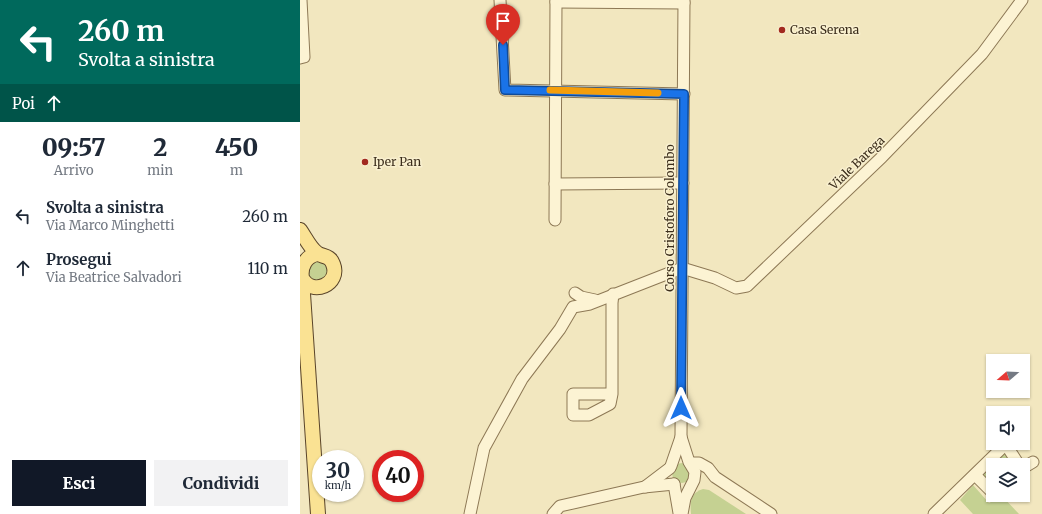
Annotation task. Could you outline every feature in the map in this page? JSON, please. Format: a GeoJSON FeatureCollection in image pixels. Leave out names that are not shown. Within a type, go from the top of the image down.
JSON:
{"type":"FeatureCollection","features":[{"type":"Feature","properties":{"kind":"main road"},"geometry":{"type":"LineString","coordinates":[[300,227],[318,514]]}},
{"type":"Feature","properties":{"kind":"main road"},"geometry":{"type":"LineString","coordinates":[[300,230],[317,254]]}},
{"type":"Feature","properties":{"kind":"main road"},"geometry":{"type":"LineString","coordinates":[[317,254],[322,254],[331,261],[335,271],[331,281],[327,285],[316,288],[306,284],[302,273],[307,257],[317,254]]}},
{"type":"Feature","properties":{"kind":"main road"},"geometry":{"type":"LineString","coordinates":[[305,305],[316,288]]}},
{"type":"Feature","properties":{"kind":"street"},"geometry":{"type":"LineString","coordinates":[[300,58],[304,58],[301,0]]}},
{"type":"Feature","properties":{"kind":"street"},"geometry":{"type":"LineString","coordinates":[[500,0],[505,90],[684,94]]}},
{"type":"Feature","properties":{"kind":"street","name":"Viale Barega"},"geometry":{"type":"LineString","coordinates":[[682,268],[715,278],[736,288],[747,286],[882,157],[982,54],[1022,0]]}},
{"type":"Feature","properties":{"kind":"street"},"geometry":{"type":"LineString","coordinates":[[555,220],[556,1],[684,2]]}},
{"type":"Feature","properties":{"kind":"street","name":"Corso Cristoforo Colombo"},"geometry":{"type":"LineString","coordinates":[[670,467],[681,437],[684,2]]}},
{"type":"Feature","properties":{"kind":"street"},"geometry":{"type":"LineString","coordinates":[[555,184],[683,183]]}},
{"type":"Feature","properties":{"kind":"street"},"geometry":{"type":"LineString","coordinates":[[470,514],[484,448],[525,375],[560,329],[573,307],[590,304],[595,300],[682,268]]}},
{"type":"Feature","properties":{"kind":"street"},"geometry":{"type":"LineString","coordinates":[[575,293],[581,297],[595,300]]}},
{"type":"Feature","properties":{"kind":"street"},"geometry":{"type":"LineString","coordinates":[[612,394],[572,394],[573,415],[589,415],[602,410],[610,404],[612,394],[613,294]]}},
{"type":"Feature","properties":{"kind":"street","name":"Corso Cristoforo Colombo"},"geometry":{"type":"LineString","coordinates":[[681,437],[695,472],[692,482]]}},
{"type":"Feature","properties":{"kind":"street"},"geometry":{"type":"LineString","coordinates":[[934,514],[1000,450]]}},
{"type":"Feature","properties":{"kind":"street"},"geometry":{"type":"LineString","coordinates":[[644,487],[677,461],[699,463],[708,468],[715,477],[771,514]]}},
{"type":"Feature","properties":{"kind":"street"},"geometry":{"type":"LineString","coordinates":[[670,467],[669,475],[674,484],[679,514]]}},
{"type":"Feature","properties":{"kind":"street"},"geometry":{"type":"LineString","coordinates":[[975,475],[986,486]]}},
{"type":"Feature","properties":{"kind":"street"},"geometry":{"type":"LineString","coordinates":[[553,514],[560,506],[644,487],[674,484],[683,487],[702,476],[715,477]]}},
{"type":"Feature","properties":{"kind":"street"},"geometry":{"type":"LineString","coordinates":[[682,514],[685,498],[692,482]]}},
{"type":"Feature","properties":{"kind":"green space"},"geometry":{"type":"Polygon","coordinates":[[[318,261],[325,264],[328,271],[325,278],[318,281],[311,278],[308,271],[311,264],[318,261]]]}},
{"type":"Feature","properties":{"kind":"green space"},"geometry":{"type":"Polygon","coordinates":[[[1004,451],[1009,458],[996,458],[1004,451]]]}},
{"type":"Feature","properties":{"kind":"green space"},"geometry":{"type":"Polygon","coordinates":[[[682,463],[689,466],[692,473],[689,480],[682,483],[675,480],[672,473],[675,466],[682,463]]]}},
{"type":"Feature","properties":{"kind":"green space"},"geometry":{"type":"Polygon","coordinates":[[[986,468],[986,482],[979,474],[986,468]]]}},
{"type":"Feature","properties":{"kind":"green space"},"geometry":{"type":"Polygon","coordinates":[[[973,485],[986,500],[986,502],[1008,502],[1019,514],[973,514],[960,500],[973,485]]]}},
{"type":"Feature","properties":{"kind":"green space"},"geometry":{"type":"Polygon","coordinates":[[[703,489],[709,490],[746,514],[691,514],[692,498],[696,493],[703,489]]]}},
{"type":"Feature","properties":{"kind":"slow traffic"},"geometry":{"type":"LineString","coordinates":[[550,90],[658,93]]}},
{"type":"Feature","properties":{"kind":"place","name":"Casa Serena"},"geometry":{"type":"Point","coordinates":[782,30]}},
{"type":"Feature","properties":{"kind":"place","name":"Iper Pan"},"geometry":{"type":"Point","coordinates":[365,162]}},
{"type":"Feature","properties":{"kind":"route"},"geometry":{"type":"LineString","coordinates":[[503,45],[505,90],[684,94],[681,408]]}}]}
